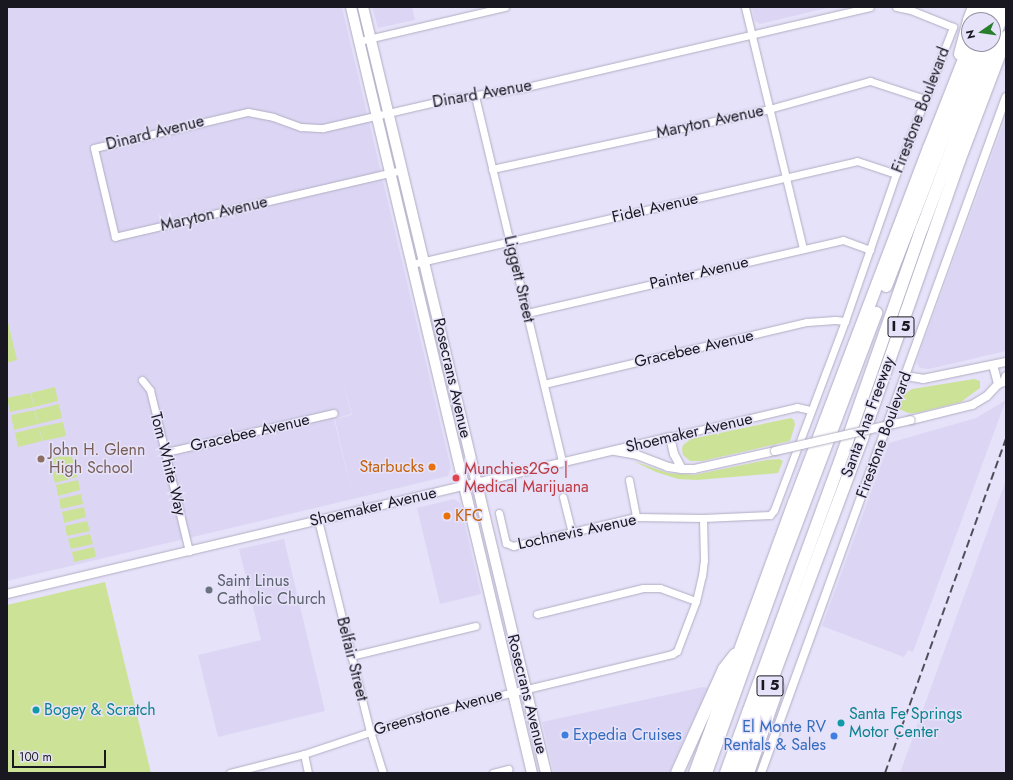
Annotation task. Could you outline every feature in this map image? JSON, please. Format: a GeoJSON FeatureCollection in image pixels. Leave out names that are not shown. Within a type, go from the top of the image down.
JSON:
{"type":"FeatureCollection","features":[{"type":"Feature","properties":{"kind":"highway"},"geometry":{"type":"LineString","coordinates":[[1001,19],[1006,7]]}},
{"type":"Feature","properties":{"kind":"highway","name":"Santa Ana Freeway"},"geometry":{"type":"LineString","coordinates":[[738,773],[862,438],[959,160],[1006,37]]}},
{"type":"Feature","properties":{"kind":"highway"},"geometry":{"type":"LineString","coordinates":[[999,55],[1006,41]]}},
{"type":"Feature","properties":{"kind":"highway"},"geometry":{"type":"LineString","coordinates":[[944,109],[961,48]]}},
{"type":"Feature","properties":{"kind":"highway","name":"I 5"},"geometry":{"type":"LineString","coordinates":[[695,773],[944,109],[967,52]]}},
{"type":"Feature","properties":{"kind":"highway"},"geometry":{"type":"LineString","coordinates":[[706,773],[803,506],[977,52]]}},
{"type":"Feature","properties":{"kind":"highway"},"geometry":{"type":"LineString","coordinates":[[726,773],[843,453],[927,214],[988,52]]}},
{"type":"Feature","properties":{"kind":"highway"},"geometry":{"type":"LineString","coordinates":[[748,773],[783,673],[802,599]]}},
{"type":"Feature","properties":{"kind":"highway"},"geometry":{"type":"LineString","coordinates":[[677,773],[724,669],[742,646]]}},
{"type":"Feature","properties":{"kind":"main road","name":"Rosecrans Avenue"},"geometry":{"type":"LineString","coordinates":[[351,7],[532,773]]}},
{"type":"Feature","properties":{"kind":"main road","name":"Rosecrans Avenue"},"geometry":{"type":"LineString","coordinates":[[363,7],[546,773]]}},
{"type":"Feature","properties":{"kind":"main road"},"geometry":{"type":"LineString","coordinates":[[442,391],[454,390]]}},
{"type":"Feature","properties":{"kind":"main road"},"geometry":{"type":"LineString","coordinates":[[528,757],[541,754]]}},
{"type":"Feature","properties":{"kind":"street"},"geometry":{"type":"LineString","coordinates":[[359,41],[505,7]]}},
{"type":"Feature","properties":{"kind":"street"},"geometry":{"type":"LineString","coordinates":[[745,7],[803,249]]}},
{"type":"Feature","properties":{"kind":"street","name":"Dinard Avenue"},"geometry":{"type":"LineString","coordinates":[[94,148],[242,112],[260,113],[301,127],[312,129],[324,128],[444,100],[522,88],[870,7]]}},
{"type":"Feature","properties":{"kind":"street","name":"Firestone Boulevard"},"geometry":{"type":"LineString","coordinates":[[774,510],[810,410],[845,321],[896,174],[954,27],[911,10],[896,7]]}},
{"type":"Feature","properties":{"kind":"street","name":"Maryton Avenue"},"geometry":{"type":"LineString","coordinates":[[492,169],[769,109],[870,81],[925,99]]}},
{"type":"Feature","properties":{"kind":"street","name":"Liggett Street"},"geometry":{"type":"LineString","coordinates":[[475,96],[562,462]]}},
{"type":"Feature","properties":{"kind":"street","name":"Firestone Boulevard"},"geometry":{"type":"LineString","coordinates":[[761,773],[1006,97]]}},
{"type":"Feature","properties":{"kind":"street","name":"Maryton Avenue"},"geometry":{"type":"LineString","coordinates":[[94,148],[115,237],[402,170]]}},
{"type":"Feature","properties":{"kind":"street","name":"Fidel Avenue"},"geometry":{"type":"LineString","coordinates":[[412,264],[857,161],[896,174]]}},
{"type":"Feature","properties":{"kind":"street","name":"Painter Avenue"},"geometry":{"type":"LineString","coordinates":[[527,313],[843,240],[870,250]]}},
{"type":"Feature","properties":{"kind":"street","name":"Gracebee Avenue"},"geometry":{"type":"LineString","coordinates":[[544,384],[807,322],[835,320],[845,321]]}},
{"type":"Feature","properties":{"kind":"street"},"geometry":{"type":"LineString","coordinates":[[905,376],[923,379],[1006,362]]}},
{"type":"Feature","properties":{"kind":"street"},"geometry":{"type":"LineString","coordinates":[[993,365],[998,384]]}},
{"type":"Feature","properties":{"kind":"street"},"geometry":{"type":"LineString","coordinates":[[610,451],[637,455],[668,467],[682,470],[705,466],[972,405],[987,396],[998,384],[1004,382],[1006,376]]}},
{"type":"Feature","properties":{"kind":"street","name":"Tom White Way"},"geometry":{"type":"LineString","coordinates":[[142,380],[150,390],[189,551]]}},
{"type":"Feature","properties":{"kind":"street","name":"Shoemaker Avenue"},"geometry":{"type":"LineString","coordinates":[[7,594],[797,407],[810,410]]}},
{"type":"Feature","properties":{"kind":"street","name":"Gracebee Avenue"},"geometry":{"type":"LineString","coordinates":[[166,452],[334,413]]}},
{"type":"Feature","properties":{"kind":"street"},"geometry":{"type":"LineString","coordinates":[[670,437],[676,459],[682,470]]}},
{"type":"Feature","properties":{"kind":"street"},"geometry":{"type":"LineString","coordinates":[[629,480],[636,517]]}},
{"type":"Feature","properties":{"kind":"street"},"geometry":{"type":"LineString","coordinates":[[563,497],[572,532]]}},
{"type":"Feature","properties":{"kind":"street","name":"Lochnevis Avenue"},"geometry":{"type":"LineString","coordinates":[[499,513],[508,546],[518,545],[636,517],[703,518],[752,515],[765,516],[770,515],[774,510]]}},
{"type":"Feature","properties":{"kind":"street"},"geometry":{"type":"LineString","coordinates":[[537,614],[643,588],[660,588],[696,601],[704,560],[703,518]]}},
{"type":"Feature","properties":{"kind":"street","name":"Belfair Street"},"geometry":{"type":"LineString","coordinates":[[318,520],[370,731],[384,773]]}},
{"type":"Feature","properties":{"kind":"street","name":"Greenstone Avenue"},"geometry":{"type":"LineString","coordinates":[[230,773],[304,754],[427,713],[525,688],[672,654],[677,651],[696,601]]}},
{"type":"Feature","properties":{"kind":"street"},"geometry":{"type":"LineString","coordinates":[[351,656],[475,626]]}},
{"type":"Feature","properties":{"kind":"street"},"geometry":{"type":"LineString","coordinates":[[304,754],[308,773]]}},
{"type":"Feature","properties":{"kind":"street"},"geometry":{"type":"LineString","coordinates":[[493,773],[508,769]]}},
{"type":"Feature","properties":{"kind":"shaded area"},"geometry":{"type":"Polygon","coordinates":[[[7,7],[342,7],[451,468],[448,476],[353,499],[7,581],[7,7]],[[342,377],[351,414],[334,419],[353,499],[335,419],[352,415],[342,377]]]}},
{"type":"Feature","properties":{"kind":"shaded area"},"geometry":{"type":"Polygon","coordinates":[[[372,7],[412,7],[415,20],[378,28],[372,7]]]}},
{"type":"Feature","properties":{"kind":"shaded area"},"geometry":{"type":"Polygon","coordinates":[[[752,7],[831,7],[760,24],[755,21],[752,7]]]}},
{"type":"Feature","properties":{"kind":"shaded area"},"geometry":{"type":"Polygon","coordinates":[[[1006,117],[1006,351],[929,369],[920,368],[917,363],[919,355],[1006,117]]]}},
{"type":"Feature","properties":{"kind":"shaded area"},"geometry":{"type":"Polygon","coordinates":[[[1006,400],[913,652],[908,650],[904,657],[822,626],[889,443],[976,418],[1006,400]]]}},
{"type":"Feature","properties":{"kind":"shaded area"},"geometry":{"type":"Polygon","coordinates":[[[1006,480],[1006,773],[900,773],[1006,480]]]}},
{"type":"Feature","properties":{"kind":"shaded area"},"geometry":{"type":"Polygon","coordinates":[[[454,499],[460,503],[481,594],[440,604],[417,508],[454,499]]]}},
{"type":"Feature","properties":{"kind":"shaded area"},"geometry":{"type":"Polygon","coordinates":[[[284,539],[325,711],[218,737],[198,655],[261,640],[239,549],[284,539]]]}},
{"type":"Feature","properties":{"kind":"shaded area"},"geometry":{"type":"Polygon","coordinates":[[[703,687],[708,688],[669,773],[554,773],[542,722],[703,687]]]}},
{"type":"Feature","properties":{"kind":"green space"},"geometry":{"type":"Polygon","coordinates":[[[7,318],[17,360],[7,363],[7,318]]]}},
{"type":"Feature","properties":{"kind":"green space"},"geometry":{"type":"Polygon","coordinates":[[[974,379],[980,381],[980,388],[961,402],[916,413],[908,413],[899,409],[905,394],[912,389],[974,379]]]}},
{"type":"Feature","properties":{"kind":"green space"},"geometry":{"type":"Polygon","coordinates":[[[55,387],[58,401],[34,407],[31,393],[55,387]]]}},
{"type":"Feature","properties":{"kind":"green space"},"geometry":{"type":"Polygon","coordinates":[[[30,393],[34,407],[10,412],[7,398],[30,393]]]}},
{"type":"Feature","properties":{"kind":"green space"},"geometry":{"type":"Polygon","coordinates":[[[59,404],[62,418],[38,424],[35,410],[59,404]]]}},
{"type":"Feature","properties":{"kind":"green space"},"geometry":{"type":"Polygon","coordinates":[[[34,410],[38,424],[14,430],[11,415],[34,410]]]}},
{"type":"Feature","properties":{"kind":"green space"},"geometry":{"type":"Polygon","coordinates":[[[791,418],[794,420],[795,425],[790,441],[702,461],[690,461],[683,455],[683,445],[691,439],[791,418]]]}},
{"type":"Feature","properties":{"kind":"green space"},"geometry":{"type":"Polygon","coordinates":[[[63,422],[66,436],[43,441],[39,427],[63,422]]]}},
{"type":"Feature","properties":{"kind":"green space"},"geometry":{"type":"Polygon","coordinates":[[[39,427],[42,441],[18,447],[15,433],[39,427]]]}},
{"type":"Feature","properties":{"kind":"green space"},"geometry":{"type":"Polygon","coordinates":[[[71,454],[74,464],[52,469],[49,459],[71,454]]]}},
{"type":"Feature","properties":{"kind":"green space"},"geometry":{"type":"Polygon","coordinates":[[[779,459],[783,461],[778,473],[697,480],[678,479],[656,472],[633,461],[668,473],[694,475],[767,460],[779,459]]]}},
{"type":"Feature","properties":{"kind":"green space"},"geometry":{"type":"Polygon","coordinates":[[[75,467],[77,477],[55,483],[52,472],[75,467]]]}},
{"type":"Feature","properties":{"kind":"green space"},"geometry":{"type":"Polygon","coordinates":[[[78,480],[80,490],[58,496],[56,485],[78,480]]]}},
{"type":"Feature","properties":{"kind":"green space"},"geometry":{"type":"Polygon","coordinates":[[[81,494],[83,504],[61,509],[59,499],[81,494]]]}},
{"type":"Feature","properties":{"kind":"green space"},"geometry":{"type":"Polygon","coordinates":[[[84,507],[86,517],[64,523],[62,512],[84,507]]]}},
{"type":"Feature","properties":{"kind":"green space"},"geometry":{"type":"Polygon","coordinates":[[[87,521],[90,531],[67,536],[65,526],[87,521]]]}},
{"type":"Feature","properties":{"kind":"green space"},"geometry":{"type":"Polygon","coordinates":[[[90,534],[93,544],[71,549],[68,539],[90,534]]]}},
{"type":"Feature","properties":{"kind":"green space"},"geometry":{"type":"Polygon","coordinates":[[[94,547],[96,557],[74,562],[72,552],[94,547]]]}},
{"type":"Feature","properties":{"kind":"green space"},"geometry":{"type":"Polygon","coordinates":[[[105,582],[151,773],[7,773],[7,605],[105,582]]]}},
{"type":"Feature","properties":{"kind":"railway"},"geometry":{"type":"LineString","coordinates":[[885,773],[1006,439]]}},
{"type":"Feature","properties":{"kind":"place","name":"John H. Glenn High School"},"geometry":{"type":"Point","coordinates":[41,459]}},
{"type":"Feature","properties":{"kind":"place","name":"Starbucks"},"geometry":{"type":"Point","coordinates":[432,467]}},
{"type":"Feature","properties":{"kind":"place","name":"Munchies2Go | Medical Marijuana"},"geometry":{"type":"Point","coordinates":[456,478]}},
{"type":"Feature","properties":{"kind":"place","name":"KFC"},"geometry":{"type":"Point","coordinates":[447,516]}},
{"type":"Feature","properties":{"kind":"place","name":"Saint Linus Catholic Church"},"geometry":{"type":"Point","coordinates":[209,590]}},
{"type":"Feature","properties":{"kind":"place","name":"Bogey & Scratch"},"geometry":{"type":"Point","coordinates":[36,710]}},
{"type":"Feature","properties":{"kind":"place","name":"Santa Fe Springs Motor Center"},"geometry":{"type":"Point","coordinates":[841,723]}},
{"type":"Feature","properties":{"kind":"place","name":"Expedia Cruises"},"geometry":{"type":"Point","coordinates":[565,735]}},
{"type":"Feature","properties":{"kind":"place","name":"El Monte RV Rentals & Sales"},"geometry":{"type":"Point","coordinates":[834,736]}}]}
